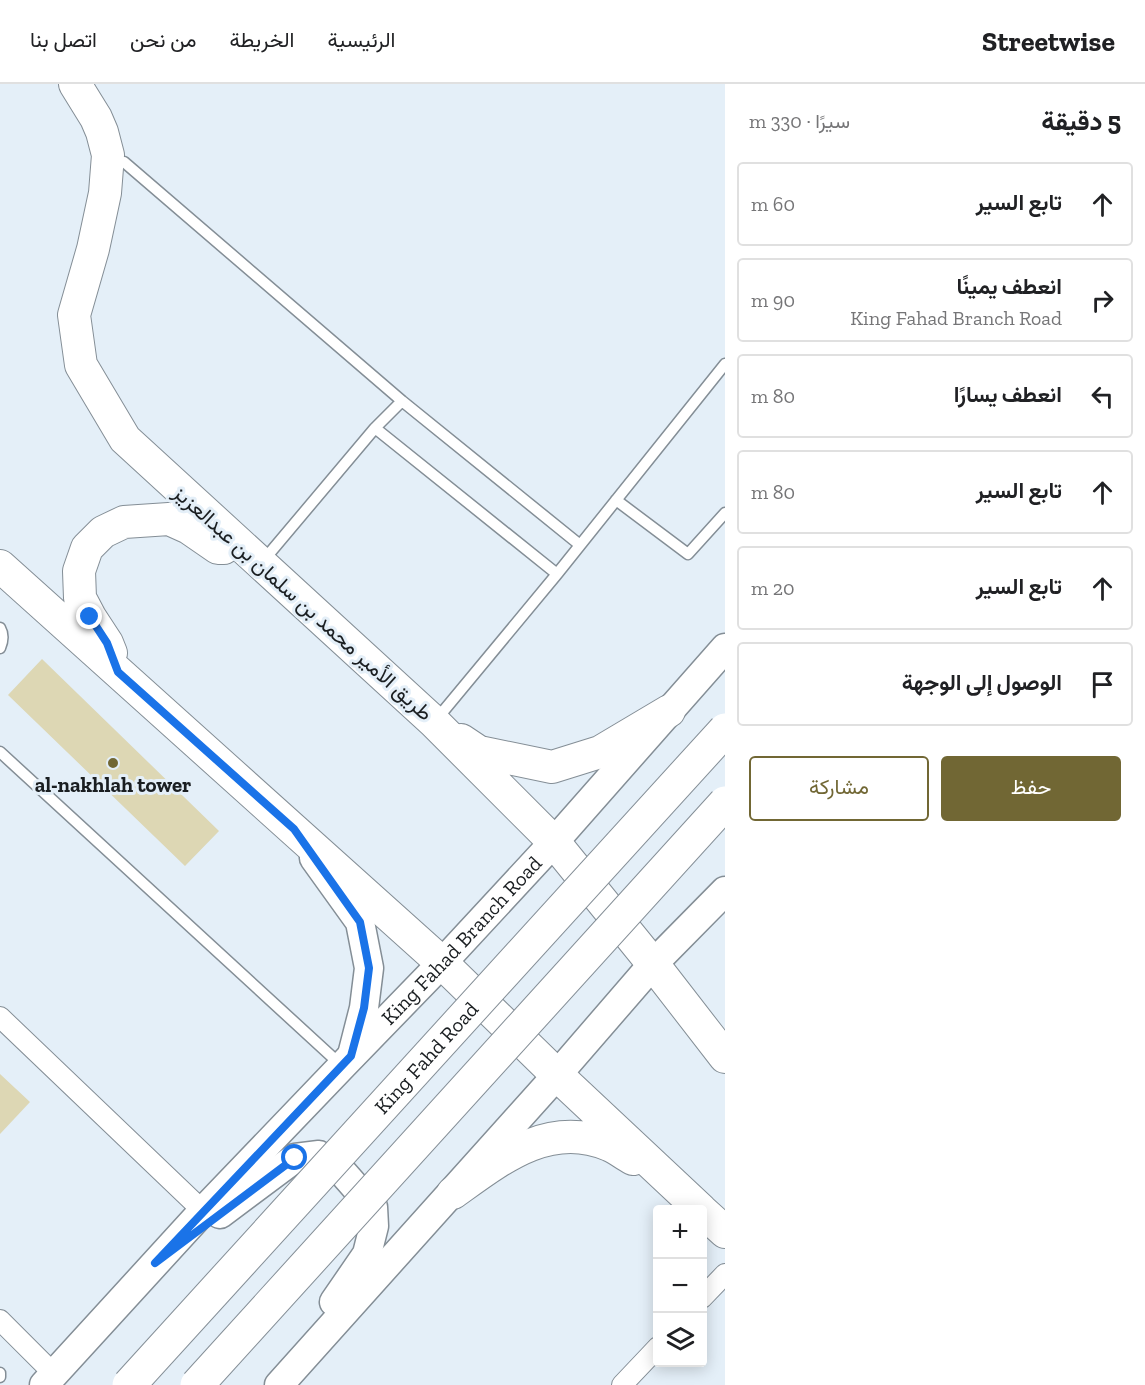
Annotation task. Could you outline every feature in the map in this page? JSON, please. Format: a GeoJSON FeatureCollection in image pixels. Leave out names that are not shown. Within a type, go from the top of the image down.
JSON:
{"type":"FeatureCollection","features":[{"type":"Feature","properties":{"kind":"highway","name":"King Fahd Road"},"geometry":{"type":"LineString","coordinates":[[129,1385],[725,730]]}},
{"type":"Feature","properties":{"kind":"highway"},"geometry":{"type":"LineString","coordinates":[[197,1385],[725,803]]}},
{"type":"Feature","properties":{"kind":"main road","name":"طريق الأمير محمد بن سلمان بن عبدالعزيز"},"geometry":{"type":"LineString","coordinates":[[75,84],[99,125],[108,155],[105,193],[93,249],[74,315],[81,365],[124,439],[434,722],[554,842],[725,1057]]}},
{"type":"Feature","properties":{"kind":"main road"},"geometry":{"type":"LineString","coordinates":[[118,672],[107,643],[80,598],[79,571],[87,548],[102,532],[124,522],[169,519],[189,528],[218,548],[252,556]]}},
{"type":"Feature","properties":{"kind":"main road"},"geometry":{"type":"LineString","coordinates":[[3,574],[42,602],[442,963],[557,1076],[696,1205]]}},
{"type":"Feature","properties":{"kind":"main road","name":"King Fahad Branch Road"},"geometry":{"type":"LineString","coordinates":[[49,1379],[203,1211],[442,963],[554,842],[725,648]]}},
{"type":"Feature","properties":{"kind":"main road"},"geometry":{"type":"LineString","coordinates":[[434,722],[479,752],[552,767],[600,752],[669,711]]}},
{"type":"Feature","properties":{"kind":"main road"},"geometry":{"type":"LineString","coordinates":[[294,829],[360,922],[369,968],[364,1008],[346,1061]]}},
{"type":"Feature","properties":{"kind":"main road"},"geometry":{"type":"LineString","coordinates":[[278,1385],[453,1193],[653,964],[725,891]]}},
{"type":"Feature","properties":{"kind":"main road"},"geometry":{"type":"LineString","coordinates":[[453,1193],[498,1161],[532,1143],[558,1137],[587,1138],[610,1145],[676,1187]]}},
{"type":"Feature","properties":{"kind":"main road"},"geometry":{"type":"LineString","coordinates":[[155,1263],[295,1158],[320,1155],[344,1174],[373,1207],[374,1226],[367,1254],[278,1385]]}},
{"type":"Feature","properties":{"kind":"main road"},"geometry":{"type":"LineString","coordinates":[[707,1216],[725,1232]]}},
{"type":"Feature","properties":{"kind":"street"},"geometry":{"type":"LineString","coordinates":[[0,1017],[203,1211]]}},
{"type":"Feature","properties":{"kind":"street"},"geometry":{"type":"LineString","coordinates":[[707,1293],[725,1274]]}},
{"type":"Feature","properties":{"kind":"street"},"geometry":{"type":"LineString","coordinates":[[0,1320],[49,1379]]}},
{"type":"Feature","properties":{"kind":"street"},"geometry":{"type":"LineString","coordinates":[[622,1385],[653,1351]]}},
{"type":"Feature","properties":{"kind":"lane"},"geometry":{"type":"LineString","coordinates":[[124,162],[402,401],[580,545]]}},
{"type":"Feature","properties":{"kind":"lane"},"geometry":{"type":"LineString","coordinates":[[434,722],[557,574],[725,364]]}},
{"type":"Feature","properties":{"kind":"lane"},"geometry":{"type":"LineString","coordinates":[[252,556],[402,401]]}},
{"type":"Feature","properties":{"kind":"lane"},"geometry":{"type":"LineString","coordinates":[[375,428],[557,574]]}},
{"type":"Feature","properties":{"kind":"lane"},"geometry":{"type":"LineString","coordinates":[[616,500],[688,554],[725,513]]}},
{"type":"Feature","properties":{"kind":"lane"},"geometry":{"type":"LineString","coordinates":[[0,628],[3,640],[0,648]]}},
{"type":"Feature","properties":{"kind":"lane"},"geometry":{"type":"LineString","coordinates":[[0,752],[346,1061]]}},
{"type":"Feature","properties":{"kind":"building","name":"al-nakhlah tower"},"geometry":{"type":"Polygon","coordinates":[[[42,659],[219,831],[185,866],[8,695],[42,659]]]}},
{"type":"Feature","properties":{"kind":"building"},"geometry":{"type":"Polygon","coordinates":[[[0,1074],[30,1102],[0,1134],[0,1074]]]}},
{"type":"Feature","properties":{"kind":"place","name":"al-nakhlah tower"},"geometry":{"type":"Point","coordinates":[113,763]}},
{"type":"Feature","properties":{"kind":"route"},"geometry":{"type":"LineString","coordinates":[[90,617],[107,643],[118,672],[294,829],[360,922],[369,968],[364,1008],[351,1056],[155,1263],[295,1158]]}}]}
